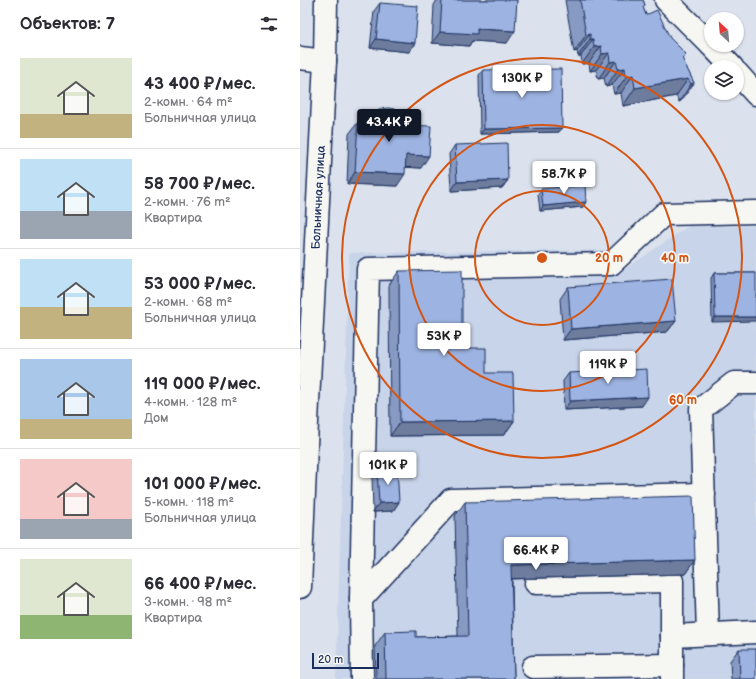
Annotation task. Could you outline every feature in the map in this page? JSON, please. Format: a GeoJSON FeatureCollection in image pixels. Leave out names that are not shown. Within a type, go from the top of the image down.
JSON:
{"type":"FeatureCollection","features":[{"type":"Feature","properties":{"kind":"street","name":"Больничная улица"},"geometry":{"type":"LineString","coordinates":[[300,588],[303,421],[325,61],[326,0]]}},
{"type":"Feature","properties":{"kind":"street"},"geometry":{"type":"LineString","coordinates":[[666,0],[704,38]]}},
{"type":"Feature","properties":{"kind":"street"},"geometry":{"type":"LineString","coordinates":[[718,52],[725,60]]}},
{"type":"Feature","properties":{"kind":"street"},"geometry":{"type":"LineString","coordinates":[[300,58],[325,61]]}},
{"type":"Feature","properties":{"kind":"street"},"geometry":{"type":"LineString","coordinates":[[744,81],[756,94]]}},
{"type":"Feature","properties":{"kind":"street"},"geometry":{"type":"LineString","coordinates":[[362,679],[361,599],[368,269],[611,264],[664,214],[756,212]]}},
{"type":"Feature","properties":{"kind":"street"},"geometry":{"type":"LineString","coordinates":[[708,634],[702,409],[734,383],[756,383]]}},
{"type":"Feature","properties":{"kind":"street"},"geometry":{"type":"LineString","coordinates":[[361,599],[451,500],[704,494]]}},
{"type":"Feature","properties":{"kind":"street"},"geometry":{"type":"LineString","coordinates":[[533,667],[672,672],[672,581],[536,583]]}},
{"type":"Feature","properties":{"kind":"street"},"geometry":{"type":"LineString","coordinates":[[672,636],[756,632]]}},
{"type":"Feature","properties":{"kind":"shaded area"},"geometry":{"type":"Polygon","coordinates":[[[690,225],[756,226],[756,679],[336,679],[349,253],[605,250],[616,275],[690,225]]]}},
{"type":"Feature","properties":{"kind":"building"},"geometry":{"type":"Polygon","coordinates":[[[442,0],[517,0],[515,31],[477,29],[477,34],[440,32],[442,0]]]}},
{"type":"Feature","properties":{"kind":"building"},"geometry":{"type":"Polygon","coordinates":[[[580,0],[643,0],[645,5],[643,7],[646,15],[657,10],[670,38],[686,54],[682,58],[694,83],[691,84],[688,79],[635,88],[633,75],[626,77],[625,68],[618,69],[616,61],[610,62],[609,53],[602,54],[601,46],[594,47],[593,39],[590,39],[590,34],[586,35],[580,0]]]}},
{"type":"Feature","properties":{"kind":"building"},"geometry":{"type":"Polygon","coordinates":[[[380,3],[418,6],[415,43],[376,39],[380,3]]]}},
{"type":"Feature","properties":{"kind":"building"},"geometry":{"type":"Polygon","coordinates":[[[561,69],[562,128],[484,129],[483,70],[561,69]]]}},
{"type":"Feature","properties":{"kind":"building"},"geometry":{"type":"Polygon","coordinates":[[[381,109],[394,109],[399,113],[402,118],[403,125],[431,126],[429,156],[406,155],[405,174],[355,172],[358,122],[371,123],[372,117],[376,112],[381,109]]]}},
{"type":"Feature","properties":{"kind":"building"},"geometry":{"type":"Polygon","coordinates":[[[507,143],[508,180],[457,182],[455,145],[507,143]]]}},
{"type":"Feature","properties":{"kind":"building"},"geometry":{"type":"Polygon","coordinates":[[[585,185],[586,202],[543,206],[541,189],[585,185]]]}},
{"type":"Feature","properties":{"kind":"building"},"geometry":{"type":"Polygon","coordinates":[[[462,270],[462,348],[486,348],[486,373],[513,373],[514,421],[400,422],[399,271],[462,270]]]}},
{"type":"Feature","properties":{"kind":"building"},"geometry":{"type":"Polygon","coordinates":[[[714,273],[756,273],[756,317],[715,317],[714,273]]]}},
{"type":"Feature","properties":{"kind":"building"},"geometry":{"type":"Polygon","coordinates":[[[672,279],[676,321],[571,329],[568,287],[672,279]]]}},
{"type":"Feature","properties":{"kind":"building"},"geometry":{"type":"Polygon","coordinates":[[[647,369],[648,397],[570,401],[569,373],[647,369]]]}},
{"type":"Feature","properties":{"kind":"building"},"geometry":{"type":"Polygon","coordinates":[[[397,468],[399,502],[379,503],[377,469],[397,468]]]}},
{"type":"Feature","properties":{"kind":"building"},"geometry":{"type":"Polygon","coordinates":[[[693,496],[695,560],[511,565],[514,679],[386,679],[385,632],[416,631],[416,637],[468,636],[465,502],[693,496]]]}},
{"type":"Feature","properties":{"kind":"building"},"geometry":{"type":"Polygon","coordinates":[[[739,649],[756,649],[756,679],[740,679],[739,649]]]}}]}
